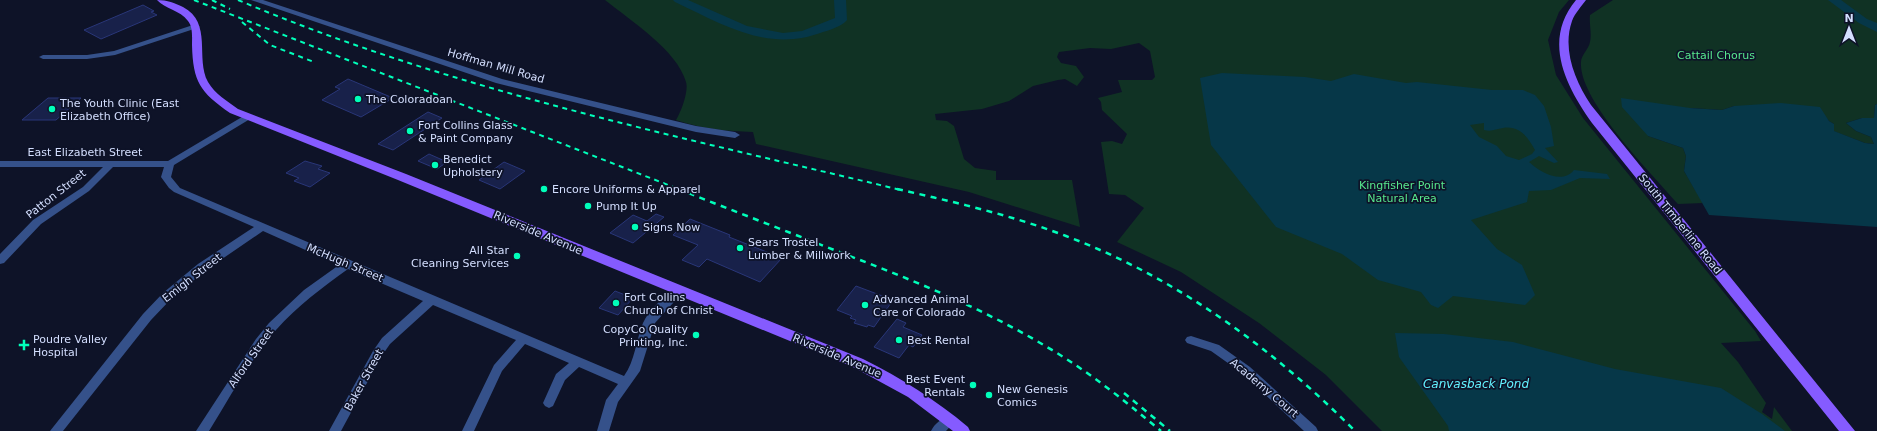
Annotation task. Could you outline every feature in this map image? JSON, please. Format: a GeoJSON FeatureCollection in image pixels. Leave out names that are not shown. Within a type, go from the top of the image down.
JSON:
{"type":"FeatureCollection","features":[{"type":"Feature","properties":{"kind":"main road"},"geometry":{"type":"LineString","coordinates":[[162,0],[189,15],[196,27]]}},
{"type":"Feature","properties":{"kind":"main road","name":"South Timberline Road"},"geometry":{"type":"LineString","coordinates":[[1581,0],[1567,20],[1563,41],[1565,62],[1576,90],[1596,121],[1848,431]]}},
{"type":"Feature","properties":{"kind":"main road","name":"Riverside Avenue"},"geometry":{"type":"LineString","coordinates":[[196,27],[198,67],[207,90],[219,102],[247,116],[402,177],[843,357],[883,375],[918,395],[963,431]]}},
{"type":"Feature","properties":{"kind":"street","name":"Hoffman Mill Road"},"geometry":{"type":"LineString","coordinates":[[255,0],[499,81],[696,129],[735,135]]}},
{"type":"Feature","properties":{"kind":"street"},"geometry":{"type":"LineString","coordinates":[[43,57],[87,57],[115,53],[196,27]]}},
{"type":"Feature","properties":{"kind":"street"},"geometry":{"type":"LineString","coordinates":[[170,164],[247,116]]}},
{"type":"Feature","properties":{"kind":"street","name":"East Elizabeth Street"},"geometry":{"type":"LineString","coordinates":[[0,164],[170,164]]}},
{"type":"Feature","properties":{"kind":"street","name":"Patton Street"},"geometry":{"type":"LineString","coordinates":[[0,260],[37,222],[86,189],[110,164]]}},
{"type":"Feature","properties":{"kind":"street","name":"McHugh Street"},"geometry":{"type":"LineString","coordinates":[[170,164],[166,177],[172,186],[177,190],[431,300],[626,382]]}},
{"type":"Feature","properties":{"kind":"street","name":"Emigh Street"},"geometry":{"type":"LineString","coordinates":[[56,431],[163,300],[202,267],[262,227]]}},
{"type":"Feature","properties":{"kind":"street","name":"Alford Street"},"geometry":{"type":"LineString","coordinates":[[202,431],[260,342],[273,326],[308,293],[347,264]]}},
{"type":"Feature","properties":{"kind":"street"},"geometry":{"type":"LineString","coordinates":[[602,431],[612,400],[634,371],[649,323],[653,316],[678,290]]}},
{"type":"Feature","properties":{"kind":"street","name":"Baker Street"},"geometry":{"type":"LineString","coordinates":[[335,431],[377,354],[386,341],[431,300]]}},
{"type":"Feature","properties":{"kind":"street"},"geometry":{"type":"LineString","coordinates":[[468,431],[498,368],[523,339]]}},
{"type":"Feature","properties":{"kind":"street","name":"Academy Court"},"geometry":{"type":"LineString","coordinates":[[1191,340],[1215,348],[1246,370],[1283,402],[1312,431]]}},
{"type":"Feature","properties":{"kind":"street"},"geometry":{"type":"LineString","coordinates":[[549,404],[560,377],[577,362]]}},
{"type":"Feature","properties":{"kind":"street"},"geometry":{"type":"LineString","coordinates":[[937,431],[950,420]]}},
{"type":"Feature","properties":{"kind":"green space","name":"Kingfisher Point Natural Area"},"geometry":{"type":"Polygon","coordinates":[[[605,0],[1569,0],[1559,12],[1548,40],[1556,75],[1583,118],[1755,331],[1761,341],[1721,343],[1738,362],[1766,403],[1762,412],[1772,419],[1774,407],[1792,431],[1382,431],[1326,375],[1259,323],[1181,272],[1117,242],[1144,208],[1125,195],[1109,194],[1101,142],[1112,141],[1122,144],[1127,134],[1102,110],[1101,102],[1098,98],[1122,92],[1118,80],[1152,80],[1155,77],[1150,51],[1139,43],[1111,49],[1090,48],[1059,52],[1057,57],[1061,63],[1076,66],[1084,77],[1077,86],[1065,79],[1058,80],[1033,86],[1009,101],[982,109],[935,114],[936,120],[947,121],[954,126],[964,159],[975,168],[996,171],[996,180],[1072,180],[1080,227],[969,192],[756,144],[753,132],[714,129],[695,126],[676,120],[682,107],[687,86],[681,70],[673,59],[652,37],[605,0]]]}},
{"type":"Feature","properties":{"kind":"green space","name":"Cattail Chorus"},"geometry":{"type":"Polygon","coordinates":[[[1613,0],[1877,0],[1877,104],[1875,105],[1874,118],[1862,118],[1846,123],[1856,131],[1871,137],[1874,144],[1865,143],[1833,131],[1834,124],[1823,114],[1734,106],[1722,110],[1690,108],[1648,136],[1683,148],[1686,156],[1684,171],[1703,203],[1678,204],[1619,136],[1591,96],[1583,78],[1581,62],[1590,42],[1590,15],[1613,0]]]}},
{"type":"Feature","properties":{"kind":"water"},"geometry":{"type":"Polygon","coordinates":[[[1222,73],[1305,77],[1331,81],[1354,74],[1406,83],[1417,82],[1492,90],[1523,90],[1535,95],[1544,106],[1551,127],[1554,146],[1545,148],[1558,162],[1554,163],[1539,156],[1529,162],[1539,170],[1557,177],[1569,174],[1574,170],[1607,174],[1610,179],[1580,178],[1551,190],[1529,191],[1527,202],[1471,220],[1497,249],[1522,265],[1535,295],[1525,305],[1453,296],[1438,308],[1431,305],[1421,292],[1378,280],[1342,254],[1276,227],[1211,145],[1200,78],[1222,73]],[[1484,123],[1470,125],[1479,137],[1497,146],[1506,156],[1519,160],[1532,154],[1535,150],[1526,137],[1514,128],[1503,128],[1492,131],[1484,130],[1484,123]]]}},
{"type":"Feature","properties":{"kind":"water"},"geometry":{"type":"Polygon","coordinates":[[[1621,98],[1690,108],[1722,110],[1734,106],[1781,103],[1820,107],[1829,121],[1834,124],[1834,131],[1865,143],[1874,144],[1871,137],[1856,131],[1846,123],[1862,118],[1874,118],[1875,105],[1877,104],[1877,227],[1709,215],[1684,171],[1686,156],[1683,148],[1648,136],[1622,107],[1621,98]]]}},
{"type":"Feature","properties":{"kind":"water","name":"Canvasback Pond"},"geometry":{"type":"Polygon","coordinates":[[[1395,333],[1444,334],[1513,342],[1615,369],[1721,388],[1762,414],[1785,431],[1449,431],[1448,426],[1399,357],[1395,333]]]}},
{"type":"Feature","properties":{"kind":"building"},"geometry":{"type":"Polygon","coordinates":[[[143,5],[154,11],[151,12],[157,15],[101,39],[84,30],[143,5]]]}},
{"type":"Feature","properties":{"kind":"building","name":"The Coloradoan"},"geometry":{"type":"Polygon","coordinates":[[[348,79],[393,98],[361,117],[322,100],[340,89],[335,87],[348,79]]]}},
{"type":"Feature","properties":{"kind":"building","name":"The Youth Clinic (East Elizabeth Office)"},"geometry":{"type":"Polygon","coordinates":[[[48,98],[81,98],[56,120],[22,120],[48,98]]]}},
{"type":"Feature","properties":{"kind":"building","name":"Fort Collins Glass & Paint Company"},"geometry":{"type":"Polygon","coordinates":[[[428,112],[442,118],[393,150],[378,144],[428,112]]]}},
{"type":"Feature","properties":{"kind":"building","name":"Benedict Upholstery"},"geometry":{"type":"Polygon","coordinates":[[[429,154],[447,162],[437,169],[418,161],[429,154]]]}},
{"type":"Feature","properties":{"kind":"building"},"geometry":{"type":"Polygon","coordinates":[[[305,161],[322,166],[318,169],[330,173],[310,187],[294,181],[299,178],[286,173],[305,161]]]}},
{"type":"Feature","properties":{"kind":"building"},"geometry":{"type":"Polygon","coordinates":[[[504,162],[525,171],[500,189],[479,180],[504,162]]]}},
{"type":"Feature","properties":{"kind":"building","name":"Signs Now"},"geometry":{"type":"Polygon","coordinates":[[[656,214],[664,217],[633,243],[610,233],[633,215],[647,221],[656,214]]]}},
{"type":"Feature","properties":{"kind":"building","name":"Sears Trostel Lumber & Millwork"},"geometry":{"type":"Polygon","coordinates":[[[690,219],[730,235],[729,237],[782,258],[760,282],[707,259],[699,267],[682,260],[698,245],[673,235],[690,219]]]}},
{"type":"Feature","properties":{"kind":"building","name":"Advanced Animal Care of Colorado"},"geometry":{"type":"Polygon","coordinates":[[[856,286],[893,300],[874,327],[868,325],[867,327],[854,323],[856,320],[850,318],[852,316],[837,310],[856,286]]]}},
{"type":"Feature","properties":{"kind":"building","name":"Fort Collins Church of Christ"},"geometry":{"type":"Polygon","coordinates":[[[615,291],[633,298],[618,315],[599,308],[615,291]]]}},
{"type":"Feature","properties":{"kind":"building","name":"Best Rental"},"geometry":{"type":"Polygon","coordinates":[[[897,319],[906,323],[903,327],[922,335],[913,347],[909,345],[899,358],[874,347],[897,319]]]}},
{"type":"Feature","properties":{"kind":"waterway"},"geometry":{"type":"LineString","coordinates":[[679,0],[743,28],[783,37],[805,34],[841,20],[840,0]]}},
{"type":"Feature","properties":{"kind":"waterway"},"geometry":{"type":"LineString","coordinates":[[1834,0],[1863,21],[1877,28]]}},
{"type":"Feature","properties":{"kind":"railway"},"geometry":{"type":"LineString","coordinates":[[194,0],[681,190]]}},
{"type":"Feature","properties":{"kind":"railway"},"geometry":{"type":"LineString","coordinates":[[212,0],[230,9]]}},
{"type":"Feature","properties":{"kind":"railway"},"geometry":{"type":"LineString","coordinates":[[238,0],[318,32],[400,60],[482,85],[649,130],[901,190]]}},
{"type":"Feature","properties":{"kind":"railway"},"geometry":{"type":"LineString","coordinates":[[242,22],[270,45],[314,62]]}},
{"type":"Feature","properties":{"kind":"railway"},"geometry":{"type":"LineString","coordinates":[[678,189],[898,275],[949,296],[999,320],[1047,347],[1092,376],[1161,431]]}},
{"type":"Feature","properties":{"kind":"railway"},"geometry":{"type":"LineString","coordinates":[[897,189],[982,210],[1045,228],[1107,253],[1146,273],[1184,294],[1221,318],[1256,344],[1290,371],[1355,431]]}},
{"type":"Feature","properties":{"kind":"railway"},"geometry":{"type":"LineString","coordinates":[[1124,393],[1170,431]]}},
{"type":"Feature","properties":{"kind":"place","name":"The Coloradoan"},"geometry":{"type":"Point","coordinates":[358,99]}},
{"type":"Feature","properties":{"kind":"place","name":"The Youth Clinic (East Elizabeth Office)"},"geometry":{"type":"Point","coordinates":[52,109]}},
{"type":"Feature","properties":{"kind":"place","name":"Fort Collins Glass & Paint Company"},"geometry":{"type":"Point","coordinates":[410,131]}},
{"type":"Feature","properties":{"kind":"place","name":"Benedict Upholstery"},"geometry":{"type":"Point","coordinates":[435,165]}},
{"type":"Feature","properties":{"kind":"place","name":"Encore Uniforms & Apparel"},"geometry":{"type":"Point","coordinates":[544,189]}},
{"type":"Feature","properties":{"kind":"place","name":"Pump It Up"},"geometry":{"type":"Point","coordinates":[588,206]}},
{"type":"Feature","properties":{"kind":"place","name":"Signs Now"},"geometry":{"type":"Point","coordinates":[635,227]}},
{"type":"Feature","properties":{"kind":"place","name":"Sears Trostel Lumber & Millwork"},"geometry":{"type":"Point","coordinates":[740,248]}},
{"type":"Feature","properties":{"kind":"place","name":"All Star Cleaning Services"},"geometry":{"type":"Point","coordinates":[517,256]}},
{"type":"Feature","properties":{"kind":"place","name":"Fort Collins Church of Christ"},"geometry":{"type":"Point","coordinates":[616,303]}},
{"type":"Feature","properties":{"kind":"place","name":"Advanced Animal Care of Colorado"},"geometry":{"type":"Point","coordinates":[865,305]}},
{"type":"Feature","properties":{"kind":"place","name":"CopyCo Quality Printing, Inc."},"geometry":{"type":"Point","coordinates":[696,335]}},
{"type":"Feature","properties":{"kind":"place","name":"Best Rental"},"geometry":{"type":"Point","coordinates":[899,340]}},
{"type":"Feature","properties":{"kind":"place","name":"Poudre Valley Hospital"},"geometry":{"type":"Point","coordinates":[24,345]}},
{"type":"Feature","properties":{"kind":"place","name":"Best Event Rentals"},"geometry":{"type":"Point","coordinates":[973,385]}},
{"type":"Feature","properties":{"kind":"place","name":"New Genesis Comics"},"geometry":{"type":"Point","coordinates":[989,395]}}]}
